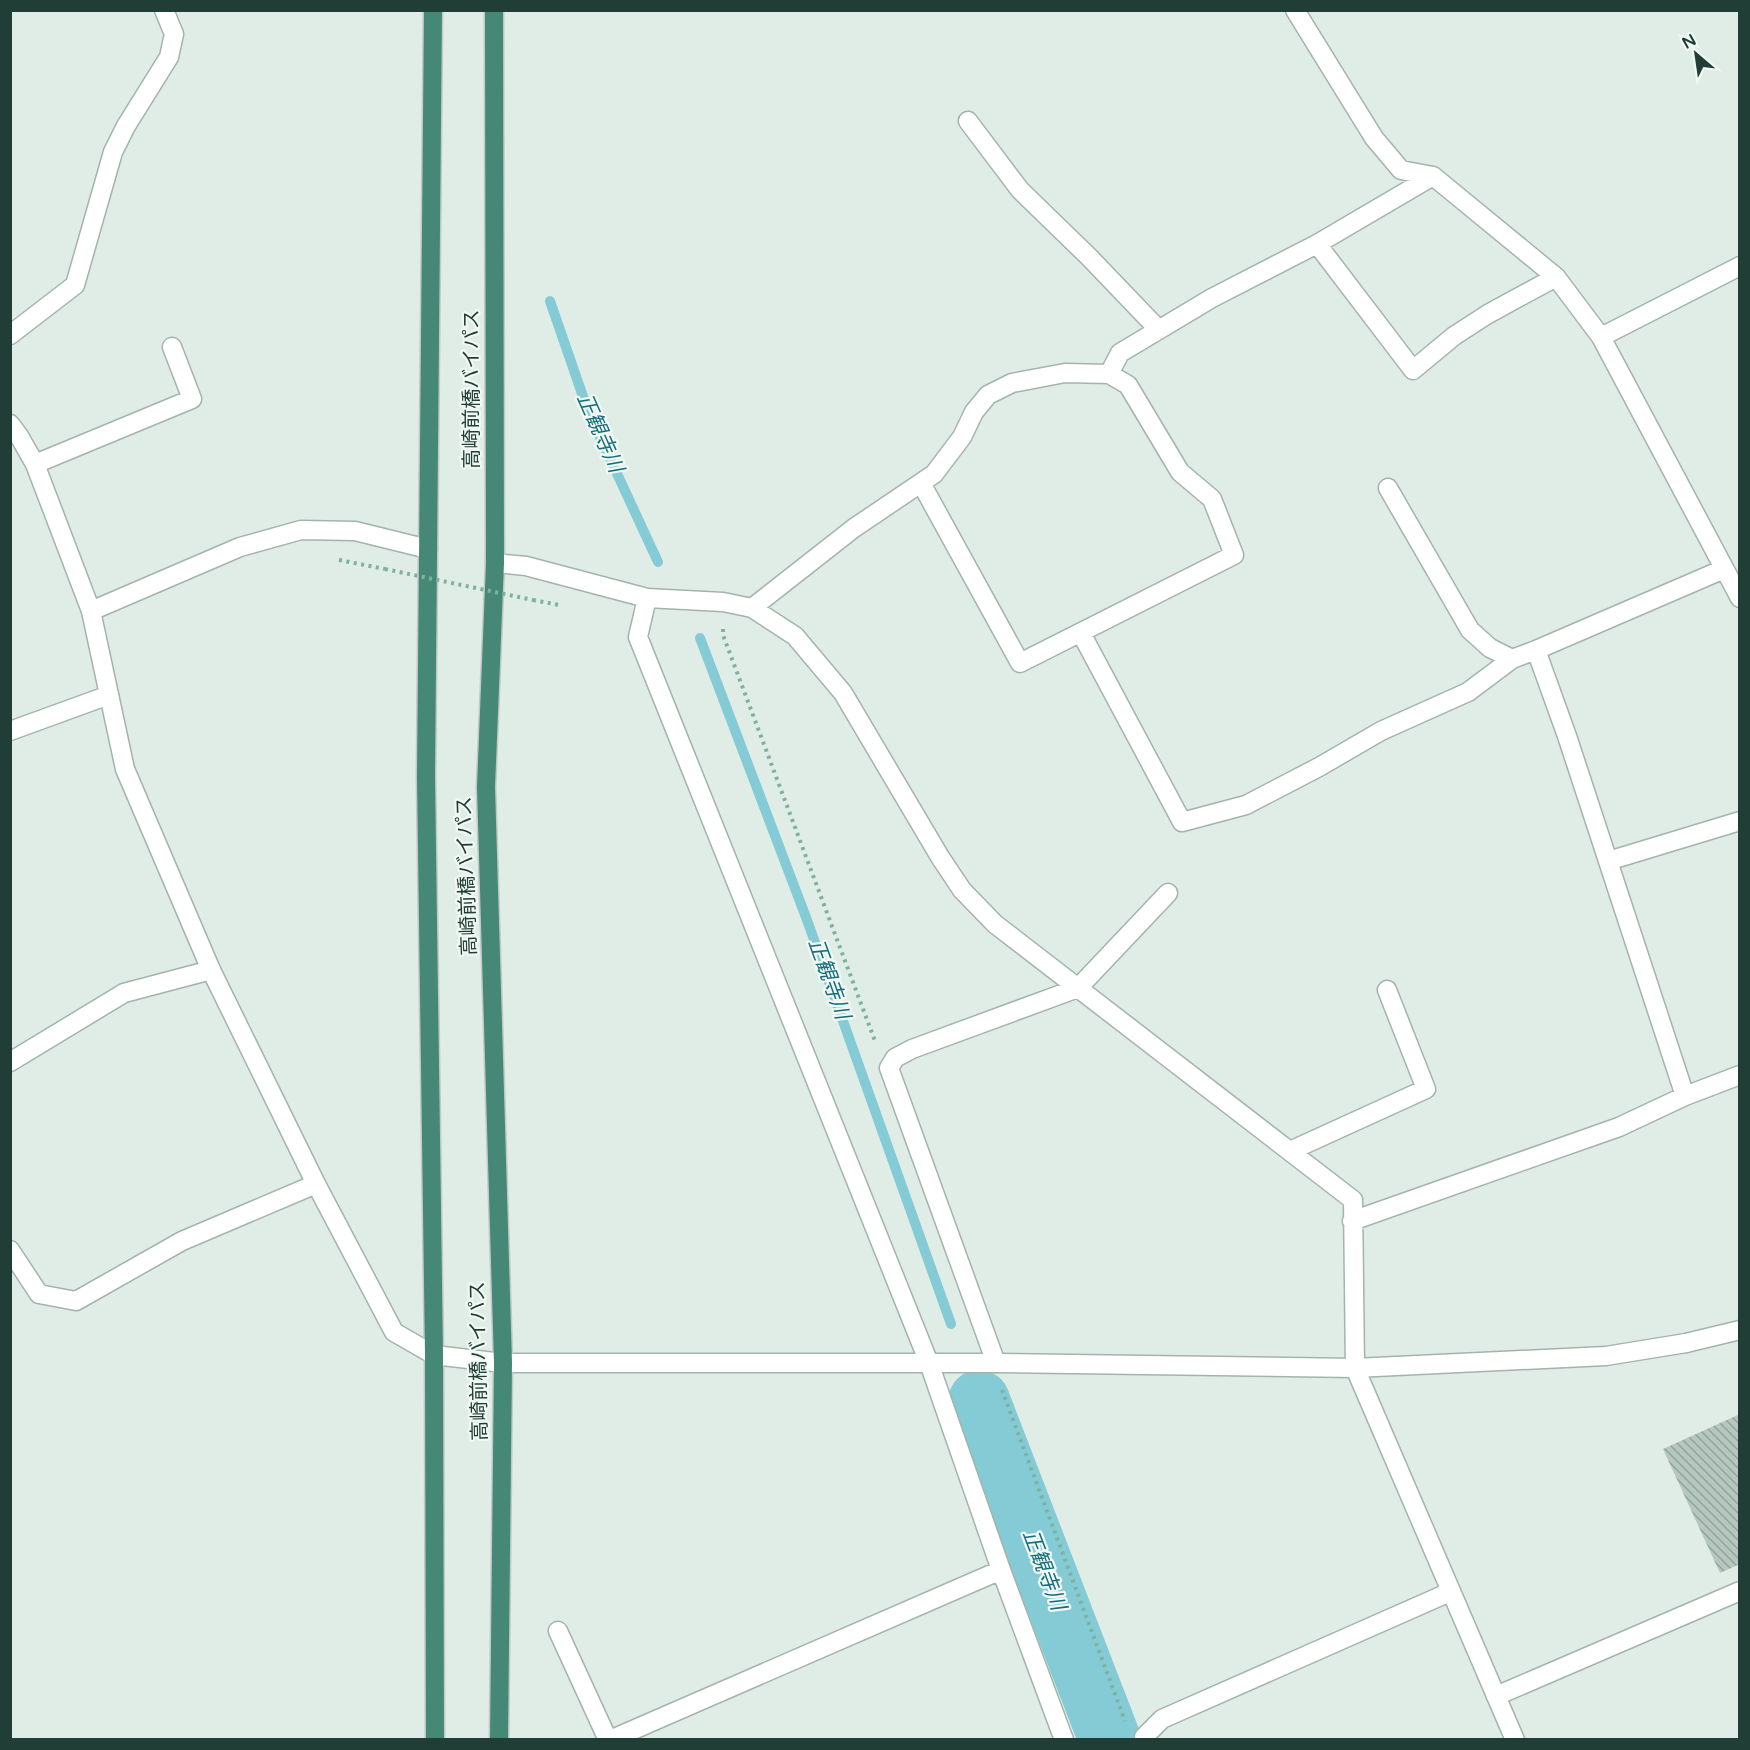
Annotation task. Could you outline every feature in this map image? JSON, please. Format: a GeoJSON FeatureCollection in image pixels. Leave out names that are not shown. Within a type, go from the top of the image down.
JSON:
{"type":"FeatureCollection","features":[{"type":"Feature","properties":{"kind":"highway","name":"高崎前橋バイパス"},"geometry":{"type":"LineString","coordinates":[[433,10],[426,776],[434,1354],[435,1740]]}},
{"type":"Feature","properties":{"kind":"highway","name":"高崎前橋バイパス"},"geometry":{"type":"LineString","coordinates":[[494,10],[495,562],[486,787],[503,1363],[499,1740]]}},
{"type":"Feature","properties":{"kind":"street"},"geometry":{"type":"LineString","coordinates":[[10,335],[75,285],[113,152],[126,126],[169,57],[174,34],[164,10]]}},
{"type":"Feature","properties":{"kind":"street"},"geometry":{"type":"LineString","coordinates":[[1295,10],[1374,138],[1401,170],[1433,176],[1556,277],[1601,337],[1740,598]]}},
{"type":"Feature","properties":{"kind":"street"},"geometry":{"type":"LineString","coordinates":[[968,121],[1020,190],[1159,330]]}},
{"type":"Feature","properties":{"kind":"street"},"geometry":{"type":"LineString","coordinates":[[1109,374],[1120,353],[1212,298],[1317,244],[1433,176]]}},
{"type":"Feature","properties":{"kind":"street"},"geometry":{"type":"LineString","coordinates":[[1317,244],[1413,370],[1454,336],[1488,314],[1556,277]]}},
{"type":"Feature","properties":{"kind":"street"},"geometry":{"type":"LineString","coordinates":[[1601,337],[1740,266]]}},
{"type":"Feature","properties":{"kind":"street"},"geometry":{"type":"LineString","coordinates":[[35,464],[192,399],[171,347]]}},
{"type":"Feature","properties":{"kind":"street"},"geometry":{"type":"LineString","coordinates":[[752,608],[854,528],[934,474],[962,437],[974,412],[988,395],[1012,383],[1065,373],[1109,374],[1128,385],[1180,472],[1212,499],[1234,555],[1020,663],[921,483]]}},
{"type":"Feature","properties":{"kind":"street"},"geometry":{"type":"LineString","coordinates":[[10,424],[35,464],[91,611],[125,769],[211,970],[316,1184],[394,1332],[434,1354],[503,1363],[929,1362],[1355,1368],[1606,1356],[1686,1343],[1740,1330]]}},
{"type":"Feature","properties":{"kind":"street"},"geometry":{"type":"LineString","coordinates":[[1389,488],[1470,630],[1490,648],[1512,659]]}},
{"type":"Feature","properties":{"kind":"street"},"geometry":{"type":"LineString","coordinates":[[91,611],[240,547],[301,530],[356,531],[428,549]]}},
{"type":"Feature","properties":{"kind":"street"},"geometry":{"type":"LineString","coordinates":[[495,562],[526,566],[647,598],[723,602],[752,608],[795,636],[843,693],[962,890],[995,924],[1353,1200],[1355,1368],[1515,1740]]}},
{"type":"Feature","properties":{"kind":"street"},"geometry":{"type":"LineString","coordinates":[[1082,633],[1182,822],[1246,805],[1381,731],[1468,692],[1512,659],[1724,569]]}},
{"type":"Feature","properties":{"kind":"street"},"geometry":{"type":"LineString","coordinates":[[647,598],[638,637],[929,1362],[1000,1570],[1064,1740]]}},
{"type":"Feature","properties":{"kind":"street"},"geometry":{"type":"LineString","coordinates":[[1536,650],[1567,736],[1685,1096]]}},
{"type":"Feature","properties":{"kind":"street"},"geometry":{"type":"LineString","coordinates":[[10,731],[109,695]]}},
{"type":"Feature","properties":{"kind":"street"},"geometry":{"type":"LineString","coordinates":[[1608,861],[1740,821]]}},
{"type":"Feature","properties":{"kind":"street"},"geometry":{"type":"LineString","coordinates":[[996,1363],[889,1068],[896,1058],[912,1049],[1078,988],[1168,893]]}},
{"type":"Feature","properties":{"kind":"street"},"geometry":{"type":"LineString","coordinates":[[10,1062],[124,993],[211,970]]}},
{"type":"Feature","properties":{"kind":"street"},"geometry":{"type":"LineString","coordinates":[[1290,1151],[1426,1089],[1387,990]]}},
{"type":"Feature","properties":{"kind":"street"},"geometry":{"type":"LineString","coordinates":[[1352,1221],[1620,1127],[1685,1096],[1740,1075]]}},
{"type":"Feature","properties":{"kind":"street"},"geometry":{"type":"LineString","coordinates":[[12,1256],[39,1294],[76,1301],[182,1241],[316,1184]]}},
{"type":"Feature","properties":{"kind":"street"},"geometry":{"type":"LineString","coordinates":[[558,1631],[609,1740],[1000,1570]]}},
{"type":"Feature","properties":{"kind":"street"},"geometry":{"type":"LineString","coordinates":[[1496,1696],[1740,1591]]}},
{"type":"Feature","properties":{"kind":"street"},"geometry":{"type":"LineString","coordinates":[[1143,1738],[1162,1719],[1450,1592]]}},
{"type":"Feature","properties":{"kind":"path"},"geometry":{"type":"LineString","coordinates":[[385,569],[533,600]]}},
{"type":"Feature","properties":{"kind":"path"},"geometry":{"type":"LineString","coordinates":[[723,602],[723,635],[878,1050],[889,1068]]}},
{"type":"Feature","properties":{"kind":"path"},"geometry":{"type":"LineString","coordinates":[[996,1363],[1003,1396],[1124,1720],[1143,1738]]}},
{"type":"Feature","properties":{"kind":"building"},"geometry":{"type":"Polygon","coordinates":[[[1740,1414],[1740,1564],[1720,1573],[1663,1449],[1740,1414]]]}},
{"type":"Feature","properties":{"kind":"waterway","name":"正観寺川"},"geometry":{"type":"LineString","coordinates":[[550,301],[588,411],[658,562]]}},
{"type":"Feature","properties":{"kind":"waterway","name":"正観寺川"},"geometry":{"type":"LineString","coordinates":[[700,638],[807,920],[951,1324]]}},
{"type":"Feature","properties":{"kind":"waterway","name":"正観寺川"},"geometry":{"type":"LineString","coordinates":[[979,1401],[1110,1740]]}}]}
